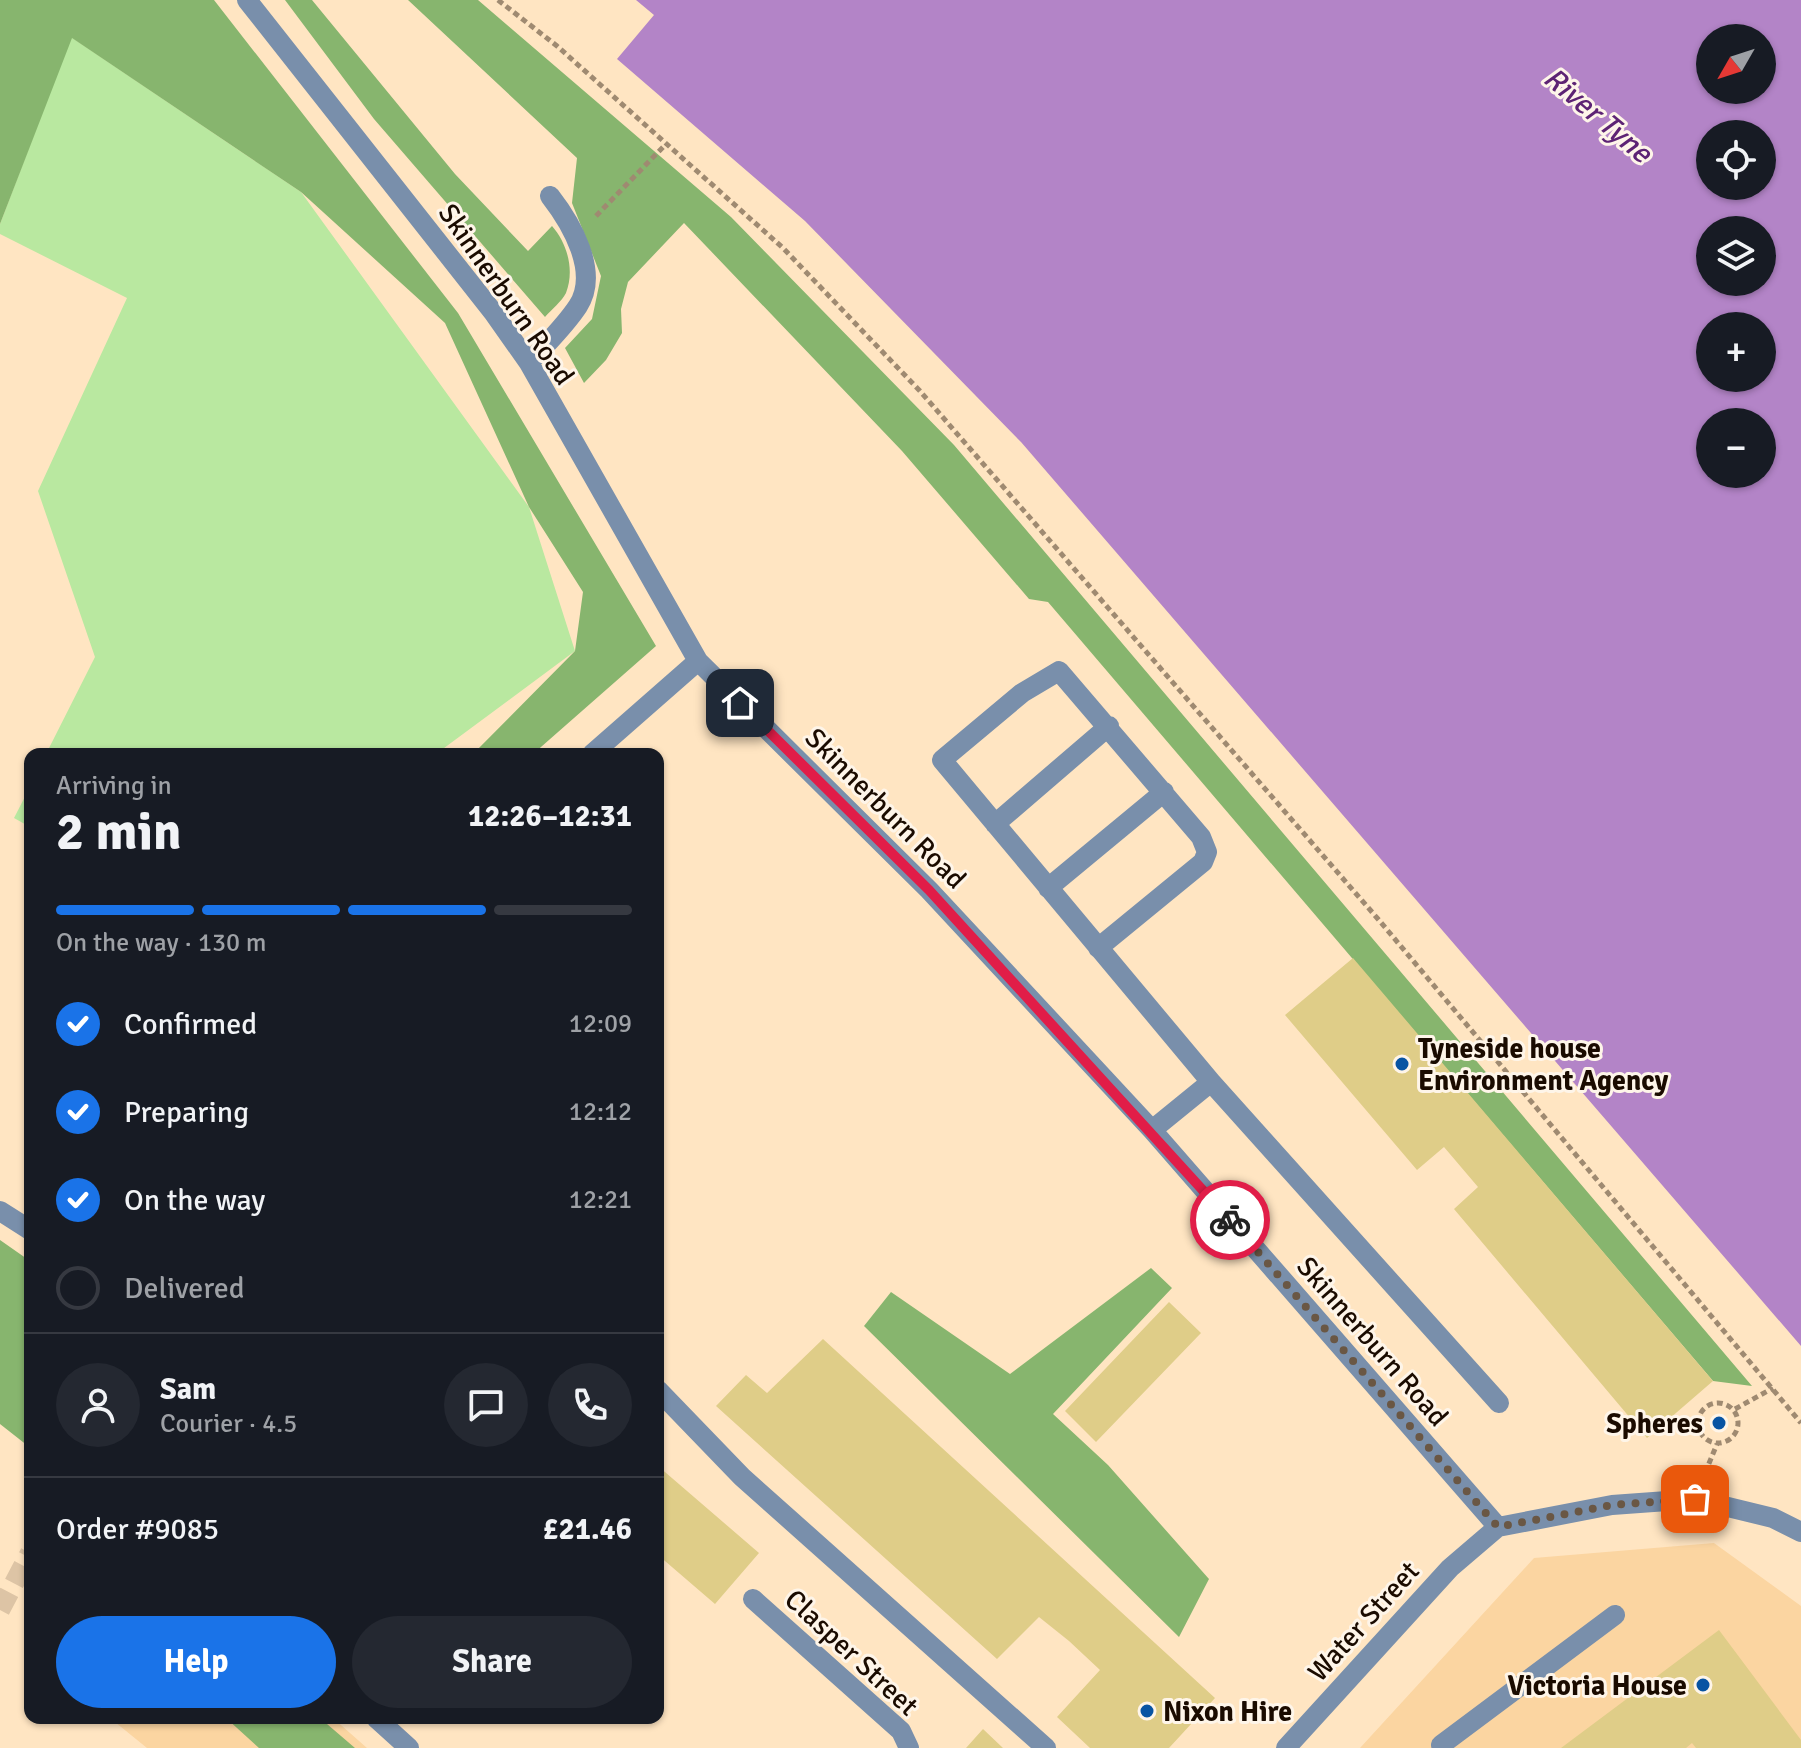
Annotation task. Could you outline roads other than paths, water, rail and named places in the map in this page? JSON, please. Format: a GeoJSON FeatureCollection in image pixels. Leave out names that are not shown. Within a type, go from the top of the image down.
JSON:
{"type":"FeatureCollection","features":[{"type":"Feature","properties":{"kind":"street","name":"Skinnerburn Road"},"geometry":{"type":"LineString","coordinates":[[247,0],[493,312],[529,363],[698,661],[929,890],[1152,1130],[1498,1527]]}},
{"type":"Feature","properties":{"kind":"street"},"geometry":{"type":"LineString","coordinates":[[529,363],[580,303],[586,268],[566,217],[550,196]]}},
{"type":"Feature","properties":{"kind":"street"},"geometry":{"type":"LineString","coordinates":[[599,748],[698,661]]}},
{"type":"Feature","properties":{"kind":"street"},"geometry":{"type":"LineString","coordinates":[[1098,948],[1203,862],[1207,852],[1201,837],[1059,671],[1022,693],[942,760],[1098,948],[1211,1082],[1499,1403]]}},
{"type":"Feature","properties":{"kind":"street"},"geometry":{"type":"LineString","coordinates":[[995,824],[1109,726]]}},
{"type":"Feature","properties":{"kind":"street"},"geometry":{"type":"LineString","coordinates":[[1048,888],[1164,792]]}},
{"type":"Feature","properties":{"kind":"street"},"geometry":{"type":"LineString","coordinates":[[1152,1130],[1211,1082]]}},
{"type":"Feature","properties":{"kind":"street"},"geometry":{"type":"LineString","coordinates":[[0,1211],[24,1226]]}},
{"type":"Feature","properties":{"kind":"street"},"geometry":{"type":"LineString","coordinates":[[664,1396],[742,1477],[1046,1748]]}},
{"type":"Feature","properties":{"kind":"street"},"geometry":{"type":"LineString","coordinates":[[1498,1527],[1612,1505],[1695,1499],[1773,1518],[1801,1532]]}},
{"type":"Feature","properties":{"kind":"street","name":"Water Street"},"geometry":{"type":"LineString","coordinates":[[1286,1748],[1450,1568],[1498,1527]]}},
{"type":"Feature","properties":{"kind":"street","name":"Clasper Street"},"geometry":{"type":"LineString","coordinates":[[753,1599],[901,1731],[909,1748]]}},
{"type":"Feature","properties":{"kind":"street"},"geometry":{"type":"LineString","coordinates":[[1440,1747],[1615,1615]]}},
{"type":"Feature","properties":{"kind":"street"},"geometry":{"type":"LineString","coordinates":[[383,1724],[409,1748]]}},
{"type":"Feature","properties":{"kind":"water","name":"River Tyne"},"geometry":{"type":"Polygon","coordinates":[[[636,0],[1801,0],[1801,1346],[1021,442],[805,221],[617,59],[654,15],[636,0]]]}},
{"type":"Feature","properties":{"kind":"tunnel"},"geometry":{"type":"LineString","coordinates":[[0,1610],[24,1564]]}},
{"type":"Feature","properties":{"kind":"place","name":"Tyneside house Environment Agency"},"geometry":{"type":"Point","coordinates":[1402,1064]}},
{"type":"Feature","properties":{"kind":"place","name":"Spheres"},"geometry":{"type":"Point","coordinates":[1719,1423]}},
{"type":"Feature","properties":{"kind":"place","name":"Victoria House"},"geometry":{"type":"Point","coordinates":[1703,1685]}},
{"type":"Feature","properties":{"kind":"place","name":"Nixon Hire"},"geometry":{"type":"Point","coordinates":[1147,1711]}}]}
